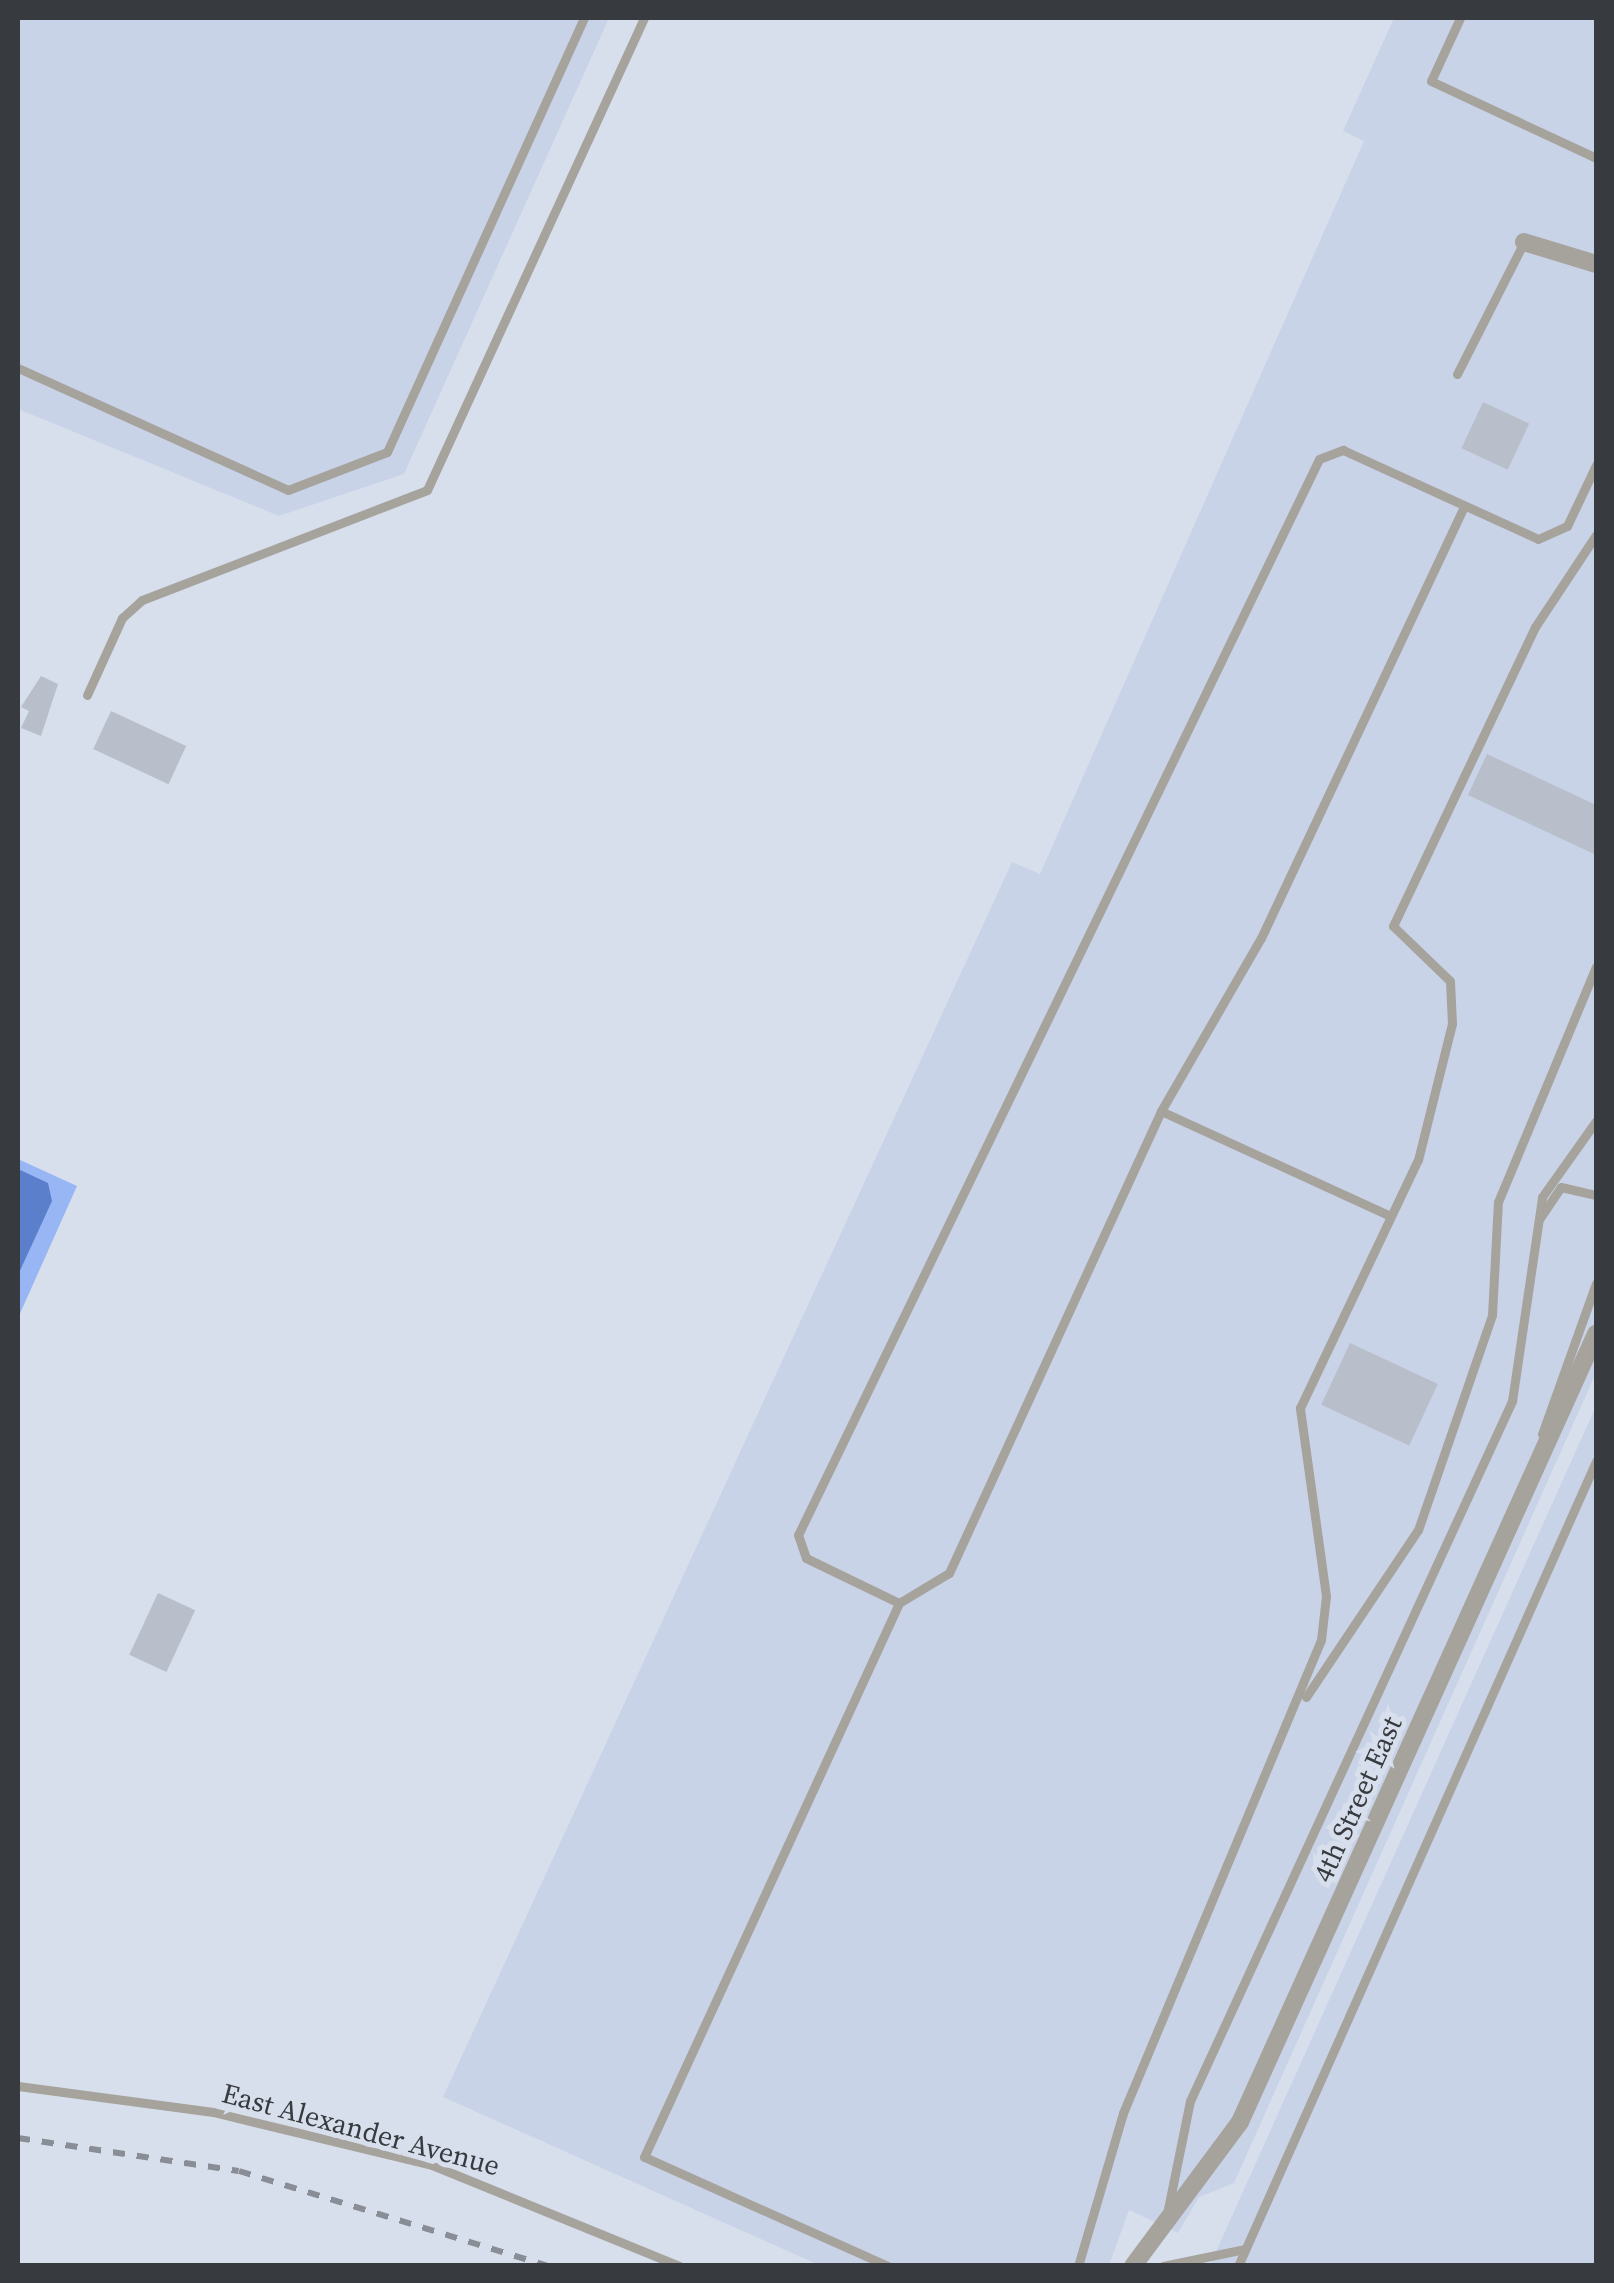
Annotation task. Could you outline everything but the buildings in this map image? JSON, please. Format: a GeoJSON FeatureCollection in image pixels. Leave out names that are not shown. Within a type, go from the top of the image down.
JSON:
{"type":"FeatureCollection","features":[{"type":"Feature","properties":{"kind":"street"},"geometry":{"type":"LineString","coordinates":[[1524,242],[1596,264]]}},
{"type":"Feature","properties":{"kind":"street","name":"4th Street East"},"geometry":{"type":"LineString","coordinates":[[1133,2266],[1168,2209],[1240,2122],[1528,1474],[1596,1334]]}},
{"type":"Feature","properties":{"kind":"lane"},"geometry":{"type":"LineString","coordinates":[[18,368],[288,490],[387,452],[584,18]]}},
{"type":"Feature","properties":{"kind":"lane"},"geometry":{"type":"LineString","coordinates":[[87,695],[122,618],[142,600],[427,490],[644,18]]}},
{"type":"Feature","properties":{"kind":"lane"},"geometry":{"type":"LineString","coordinates":[[1460,18],[1431,82],[1596,158]]}},
{"type":"Feature","properties":{"kind":"lane"},"geometry":{"type":"LineString","coordinates":[[1456,374],[1524,242]]}},
{"type":"Feature","properties":{"kind":"lane"},"geometry":{"type":"LineString","coordinates":[[899,1603],[806,1558],[798,1535],[1302,489],[1320,459],[1342,450],[1463,508],[1554,539],[1596,465]]}},
{"type":"Feature","properties":{"kind":"lane"},"geometry":{"type":"LineString","coordinates":[[888,2266],[644,2157],[899,1603],[949,1574],[1161,1111],[1261,938],[1463,508]]}},
{"type":"Feature","properties":{"kind":"lane"},"geometry":{"type":"LineString","coordinates":[[1302,1704],[1326,1596],[1300,1408],[1390,1216],[1443,1084],[1452,1024],[1450,981],[1393,926],[1535,627],[1596,535]]}},
{"type":"Feature","properties":{"kind":"lane"},"geometry":{"type":"LineString","coordinates":[[1078,2266],[1123,2114],[1195,1928],[1302,1704],[1418,1530],[1492,1315],[1498,1202],[1596,967]]}},
{"type":"Feature","properties":{"kind":"lane"},"geometry":{"type":"LineString","coordinates":[[1161,1111],[1390,1216]]}},
{"type":"Feature","properties":{"kind":"lane"},"geometry":{"type":"LineString","coordinates":[[1168,2209],[1190,2101],[1512,1401],[1527,1328],[1531,1234],[1542,1197],[1596,1121]]}},
{"type":"Feature","properties":{"kind":"lane"},"geometry":{"type":"LineString","coordinates":[[1531,1234],[1561,1187],[1596,1195]]}},
{"type":"Feature","properties":{"kind":"lane"},"geometry":{"type":"LineString","coordinates":[[1528,1474],[1596,1283]]}},
{"type":"Feature","properties":{"kind":"lane"},"geometry":{"type":"LineString","coordinates":[[1238,2266],[1596,1461]]}},
{"type":"Feature","properties":{"kind":"lane","name":"East Alexander Avenue"},"geometry":{"type":"LineString","coordinates":[[18,2086],[214,2112],[432,2166],[678,2266]]}},
{"type":"Feature","properties":{"kind":"lane"},"geometry":{"type":"LineString","coordinates":[[1163,2266],[1244,2249]]}},
{"type":"Feature","properties":{"kind":"shaded area"},"geometry":{"type":"Polygon","coordinates":[[[18,18],[609,18],[404,474],[279,516],[18,409],[18,18]]]}},
{"type":"Feature","properties":{"kind":"shaded area"},"geometry":{"type":"Polygon","coordinates":[[[1394,18],[1596,18],[1596,1373],[1234,2183],[1199,2197],[1178,2233],[1129,2210],[1109,2265],[819,2265],[443,2097],[1012,862],[1040,874],[1364,141],[1343,131],[1394,18]]]}},
{"type":"Feature","properties":{"kind":"shaded area"},"geometry":{"type":"Polygon","coordinates":[[[18,1159],[77,1186],[18,1318],[18,1159]]]}},
{"type":"Feature","properties":{"kind":"shaded area"},"geometry":{"type":"Polygon","coordinates":[[[18,1169],[48,1183],[52,1201],[18,1275],[18,1169]]]}},
{"type":"Feature","properties":{"kind":"shaded area"},"geometry":{"type":"Polygon","coordinates":[[[1596,1406],[1596,2265],[1210,2265],[1596,1406]]]}},
{"type":"Feature","properties":{"kind":"railway"},"geometry":{"type":"LineString","coordinates":[[18,2138],[239,2171],[547,2266]]}}]}
